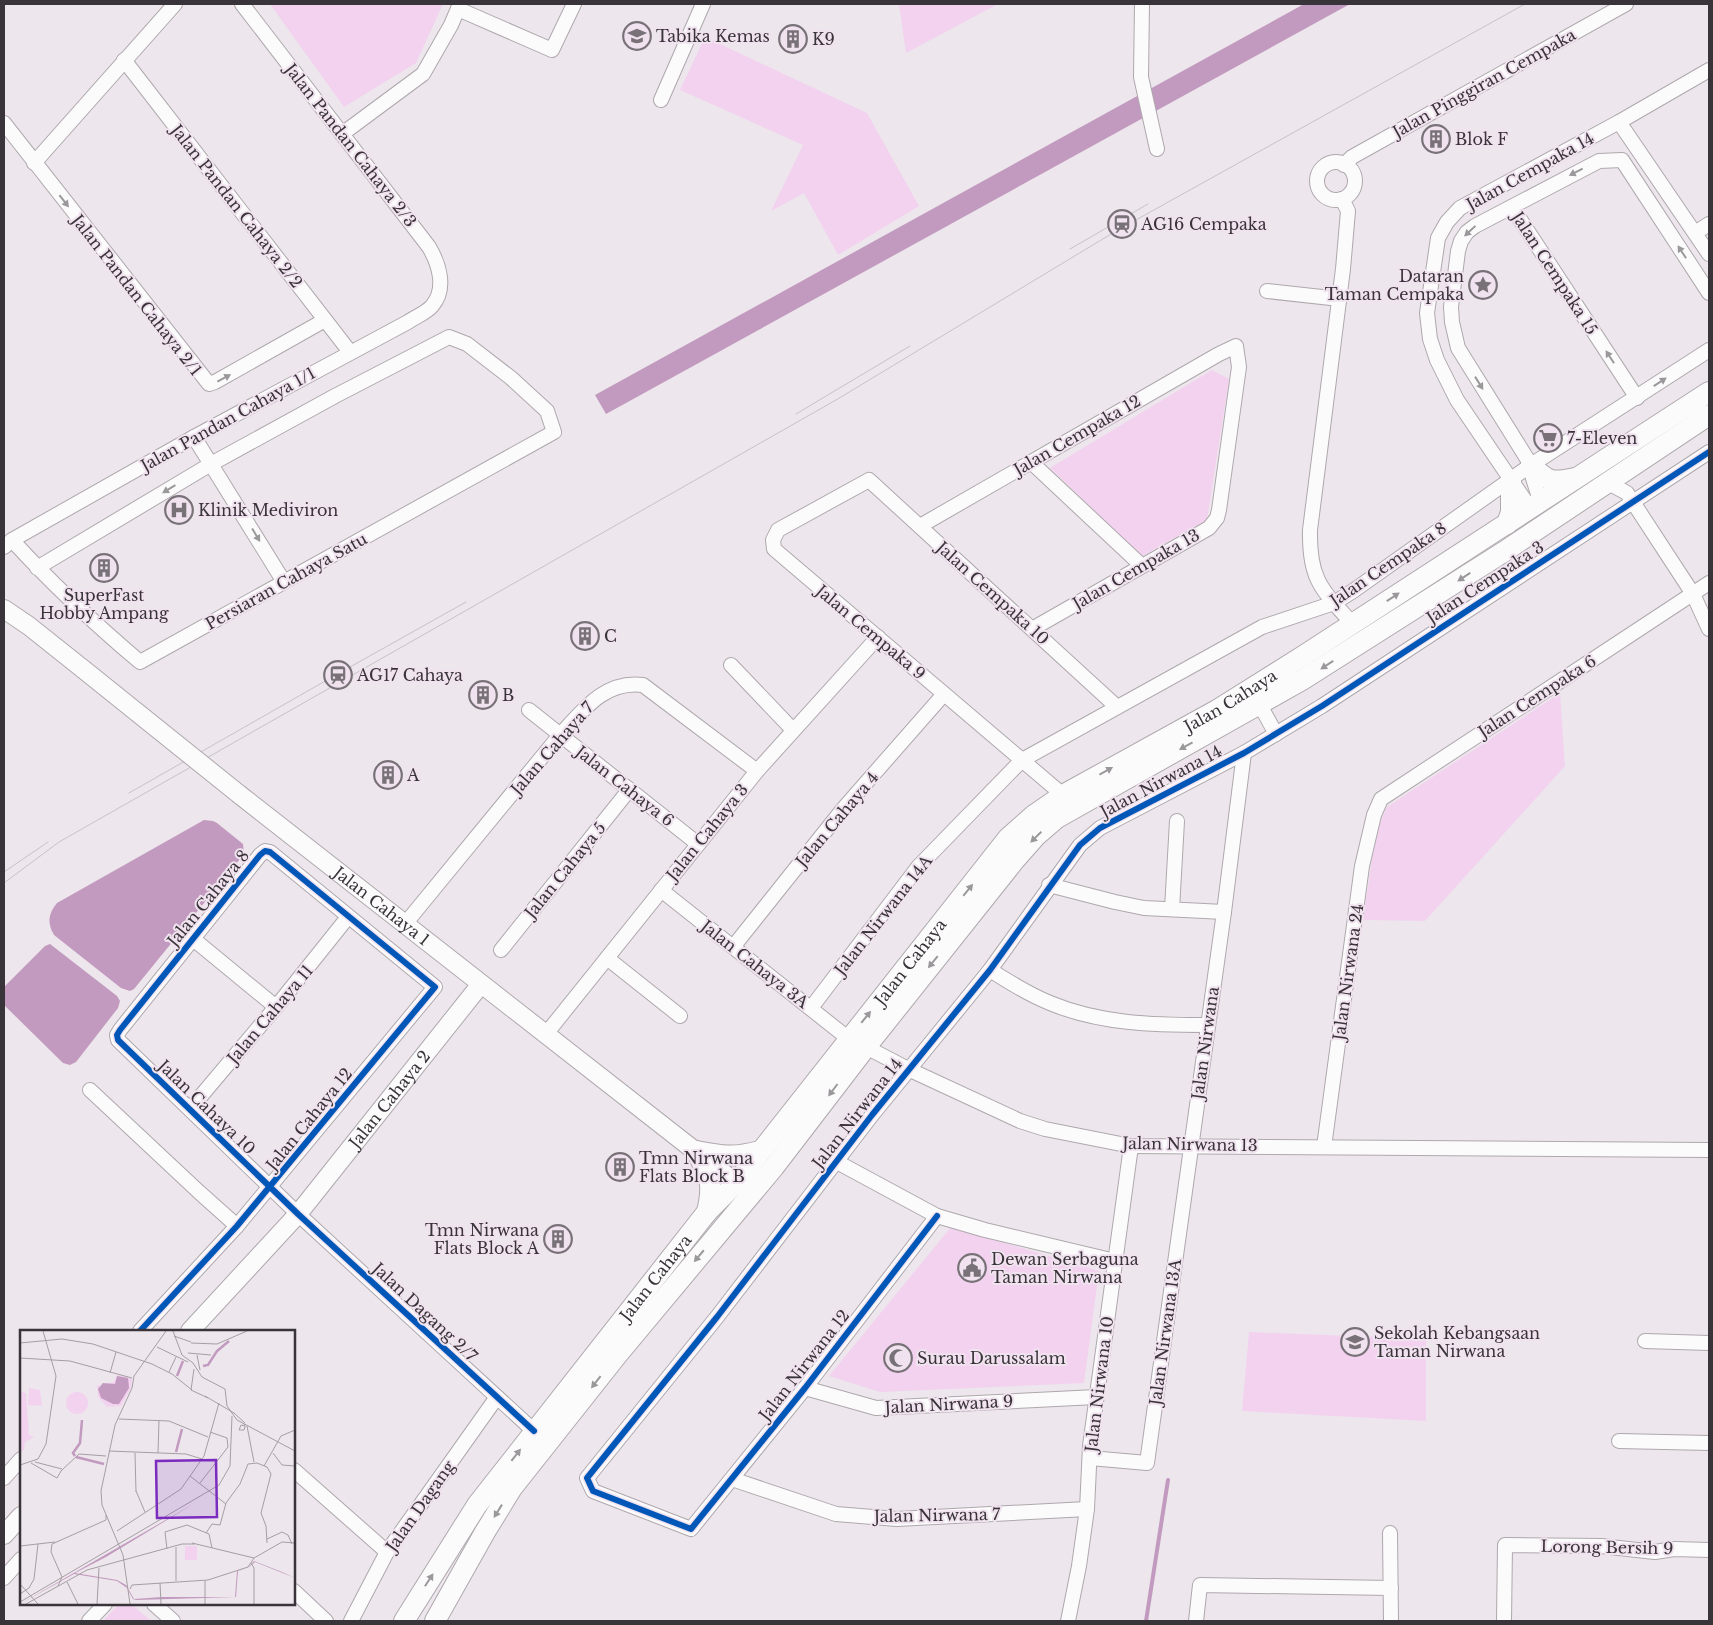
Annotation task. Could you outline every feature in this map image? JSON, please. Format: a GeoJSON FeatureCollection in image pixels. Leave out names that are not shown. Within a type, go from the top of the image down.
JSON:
{"type":"FeatureCollection","features":[{"type":"Feature","properties":{"kind":"main road","name":"Jalan Cahaya"},"geometry":{"type":"LineString","coordinates":[[435,1621],[512,1488],[618,1354],[774,1167],[857,1043],[1008,838],[1034,814],[1063,795],[1217,710],[1304,656],[1709,392]]}},
{"type":"Feature","properties":{"kind":"main road"},"geometry":{"type":"LineString","coordinates":[[1505,551],[1529,524],[1535,506],[1548,509],[1602,485],[1709,415]]}},
{"type":"Feature","properties":{"kind":"main road"},"geometry":{"type":"LineString","coordinates":[[1531,466],[1544,478],[1552,481],[1577,477]]}},
{"type":"Feature","properties":{"kind":"main road"},"geometry":{"type":"LineString","coordinates":[[1507,524],[1511,512],[1511,480]]}},
{"type":"Feature","properties":{"kind":"main road","name":"Jalan Cahaya"},"geometry":{"type":"LineString","coordinates":[[404,1621],[477,1505],[707,1212],[736,1183],[760,1151],[857,1043],[1036,836],[1057,818],[1302,680],[1505,551],[1602,485]]}},
{"type":"Feature","properties":{"kind":"main road"},"geometry":{"type":"LineString","coordinates":[[696,1151],[727,1157],[738,1157],[760,1151]]}},
{"type":"Feature","properties":{"kind":"main road"},"geometry":{"type":"LineString","coordinates":[[696,1151],[711,1183],[711,1196],[707,1212]]}},
{"type":"Feature","properties":{"kind":"main road"},"geometry":{"type":"LineString","coordinates":[[730,1219],[737,1204],[736,1183],[749,1181],[774,1167]]}},
{"type":"Feature","properties":{"kind":"street"},"geometry":{"type":"LineString","coordinates":[[34,163],[175,4]]}},
{"type":"Feature","properties":{"kind":"street","name":"Jalan Pandan Cahaya 2/3"},"geometry":{"type":"LineString","coordinates":[[242,4],[429,247],[438,262],[440,276],[439,295]]}},
{"type":"Feature","properties":{"kind":"street"},"geometry":{"type":"LineString","coordinates":[[342,134],[423,74],[451,25],[458,6],[552,50],[574,4]]}},
{"type":"Feature","properties":{"kind":"street"},"geometry":{"type":"LineString","coordinates":[[661,100],[703,4]]}},
{"type":"Feature","properties":{"kind":"street"},"geometry":{"type":"LineString","coordinates":[[1142,4],[1141,62],[1143,86],[1157,149]]}},
{"type":"Feature","properties":{"kind":"street","name":"Jalan Pinggiran Cempaka"},"geometry":{"type":"LineString","coordinates":[[1344,164],[1352,157],[1626,4]]}},
{"type":"Feature","properties":{"kind":"street","name":"Jalan Pandan Cahaya 2/2"},"geometry":{"type":"LineString","coordinates":[[124,60],[350,352]]}},
{"type":"Feature","properties":{"kind":"street","name":"Jalan Cempaka 14"},"geometry":{"type":"LineString","coordinates":[[1535,506],[1511,480],[1457,400],[1437,360],[1430,339],[1427,313],[1438,238],[1446,222],[1460,208],[1619,122],[1709,70]]}},
{"type":"Feature","properties":{"kind":"street"},"geometry":{"type":"LineString","coordinates":[[1619,122],[1709,254]]}},
{"type":"Feature","properties":{"kind":"street","name":"Jalan Pandan Cahaya 2/1"},"geometry":{"type":"LineString","coordinates":[[4,123],[209,384],[260,358],[325,320]]}},
{"type":"Feature","properties":{"kind":"street"},"geometry":{"type":"LineString","coordinates":[[1512,207],[1599,161],[1622,160],[1709,293]]}},
{"type":"Feature","properties":{"kind":"street"},"geometry":{"type":"LineString","coordinates":[[1332,163],[1344,164],[1353,173],[1354,186],[1347,196],[1342,199],[1336,200],[1320,192],[1317,181],[1321,170],[1326,165],[1332,163]]}},
{"type":"Feature","properties":{"kind":"street"},"geometry":{"type":"LineString","coordinates":[[1342,199],[1348,211],[1340,299],[1310,530],[1310,553],[1314,572],[1321,587],[1352,624]]}},
{"type":"Feature","properties":{"kind":"street","name":"Jalan Cempaka 15"},"geometry":{"type":"LineString","coordinates":[[1535,506],[1531,466],[1458,348],[1452,322],[1452,298],[1458,251],[1461,241],[1467,232],[1512,207],[1637,398]]}},
{"type":"Feature","properties":{"kind":"street"},"geometry":{"type":"LineString","coordinates":[[1695,233],[1709,224]]}},
{"type":"Feature","properties":{"kind":"street"},"geometry":{"type":"LineString","coordinates":[[1268,291],[1340,299]]}},
{"type":"Feature","properties":{"kind":"street","name":"Jalan Pandan Cahaya 1/1"},"geometry":{"type":"LineString","coordinates":[[8,543],[194,437],[408,322],[431,307],[439,295]]}},
{"type":"Feature","properties":{"kind":"street","name":"Persiaran Cahaya Satu"},"geometry":{"type":"LineString","coordinates":[[8,543],[37,568],[86,616],[140,662],[554,432],[547,411],[511,378],[467,344],[448,337],[211,464]]}},
{"type":"Feature","properties":{"kind":"street","name":"Jalan Cempaka 12"},"geometry":{"type":"LineString","coordinates":[[920,526],[1236,346]]}},
{"type":"Feature","properties":{"kind":"street","name":"Jalan Cempaka 13"},"geometry":{"type":"LineString","coordinates":[[1032,629],[1209,528],[1219,510],[1239,367],[1236,346]]}},
{"type":"Feature","properties":{"kind":"street","name":"Jalan Cempaka 8"},"geometry":{"type":"LineString","coordinates":[[1022,760],[1262,627],[1334,603],[1531,466],[1709,350]]}},
{"type":"Feature","properties":{"kind":"street"},"geometry":{"type":"LineString","coordinates":[[194,437],[284,582]]}},
{"type":"Feature","properties":{"kind":"street","name":"Jalan Cempaka 3"},"geometry":{"type":"LineString","coordinates":[[1276,734],[1338,695],[1630,497],[1709,452]]}},
{"type":"Feature","properties":{"kind":"street"},"geometry":{"type":"LineString","coordinates":[[1031,462],[1141,566]]}},
{"type":"Feature","properties":{"kind":"street"},"geometry":{"type":"LineString","coordinates":[[37,568],[211,464]]}},
{"type":"Feature","properties":{"kind":"street"},"geometry":{"type":"LineString","coordinates":[[1630,497],[1628,475],[1631,466]]}},
{"type":"Feature","properties":{"kind":"street","name":"Jalan Cempaka 10"},"geometry":{"type":"LineString","coordinates":[[869,480],[1117,707]]}},
{"type":"Feature","properties":{"kind":"street","name":"Jalan Cempaka 9"},"geometry":{"type":"LineString","coordinates":[[869,480],[778,530],[774,540],[774,549],[1063,795]]}},
{"type":"Feature","properties":{"kind":"street"},"geometry":{"type":"LineString","coordinates":[[1602,485],[1614,486],[1630,497],[1693,594],[1709,629]]}},
{"type":"Feature","properties":{"kind":"street","name":"Jalan Cempaka 6"},"geometry":{"type":"LineString","coordinates":[[1381,799],[1530,699],[1709,583]]}},
{"type":"Feature","properties":{"kind":"street","name":"Jalan Cahaya 1"},"geometry":{"type":"LineString","coordinates":[[4,596],[16,607],[29,626]]}},
{"type":"Feature","properties":{"kind":"street","name":"Jalan Cahaya 1"},"geometry":{"type":"LineString","coordinates":[[4,609],[29,626],[240,795],[736,1183]]}},
{"type":"Feature","properties":{"kind":"street","name":"Jalan Cahaya 3"},"geometry":{"type":"LineString","coordinates":[[546,1034],[757,770],[878,637]]}},
{"type":"Feature","properties":{"kind":"street"},"geometry":{"type":"LineString","coordinates":[[731,665],[794,730]]}},
{"type":"Feature","properties":{"kind":"street","name":"Jalan Cahaya 7"},"geometry":{"type":"LineString","coordinates":[[405,924],[560,735],[586,706],[604,693],[625,684],[643,686],[757,770]]}},
{"type":"Feature","properties":{"kind":"street","name":"Jalan Cahaya 4"},"geometry":{"type":"LineString","coordinates":[[733,947],[838,815],[944,694]]}},
{"type":"Feature","properties":{"kind":"street"},"geometry":{"type":"LineString","coordinates":[[1260,705],[1276,734]]}},
{"type":"Feature","properties":{"kind":"street","name":"Jalan Cahaya 6"},"geometry":{"type":"LineString","coordinates":[[529,710],[698,844]]}},
{"type":"Feature","properties":{"kind":"street","name":"Jalan Nirwana 14"},"geometry":{"type":"LineString","coordinates":[[691,1529],[592,1491],[587,1478],[717,1317],[908,1069],[990,970],[1080,845],[1100,828],[1244,753],[1276,734]]}},
{"type":"Feature","properties":{"kind":"street"},"geometry":{"type":"LineString","coordinates":[[1050,885],[1144,908],[1224,912],[1244,753]]}},
{"type":"Feature","properties":{"kind":"street","name":"Jalan Nirwana 14A"},"geometry":{"type":"LineString","coordinates":[[810,1008],[918,867],[1022,760]]}},
{"type":"Feature","properties":{"kind":"street","name":"Jalan Cahaya 5"},"geometry":{"type":"LineString","coordinates":[[501,950],[629,790]]}},
{"type":"Feature","properties":{"kind":"street","name":"Jalan Nirwana 24"},"geometry":{"type":"LineString","coordinates":[[1324,1147],[1362,866],[1374,815],[1381,799]]}},
{"type":"Feature","properties":{"kind":"street"},"geometry":{"type":"LineString","coordinates":[[1172,909],[1177,821]]}},
{"type":"Feature","properties":{"kind":"street","name":"Jalan Cahaya 8"},"geometry":{"type":"LineString","coordinates":[[118,1040],[116,1035],[192,938],[260,855],[265,852],[270,852],[435,987]]}},
{"type":"Feature","properties":{"kind":"street","name":"Jalan Cahaya 3A"},"geometry":{"type":"LineString","coordinates":[[661,890],[857,1043]]}},
{"type":"Feature","properties":{"kind":"street","name":"Jalan Nirwana"},"geometry":{"type":"LineString","coordinates":[[1191,1145],[1224,912]]}},
{"type":"Feature","properties":{"kind":"street","name":"Jalan Cahaya 11"},"geometry":{"type":"LineString","coordinates":[[190,1109],[276,1007],[348,917]]}},
{"type":"Feature","properties":{"kind":"street"},"geometry":{"type":"LineString","coordinates":[[192,938],[276,1007]]}},
{"type":"Feature","properties":{"kind":"street"},"geometry":{"type":"LineString","coordinates":[[607,958],[680,1016]]}},
{"type":"Feature","properties":{"kind":"street"},"geometry":{"type":"LineString","coordinates":[[990,970],[1029,994],[1050,1004],[1081,1014],[1150,1025],[1208,1025]]}},
{"type":"Feature","properties":{"kind":"street","name":"Jalan Cahaya 2"},"geometry":{"type":"LineString","coordinates":[[191,1330],[298,1214],[481,984]]}},
{"type":"Feature","properties":{"kind":"street","name":"Jalan Cahaya 12"},"geometry":{"type":"LineString","coordinates":[[141,1330],[237,1226],[435,987]]}},
{"type":"Feature","properties":{"kind":"street","name":"Jalan Cahaya 10"},"geometry":{"type":"LineString","coordinates":[[118,1040],[298,1214]]}},
{"type":"Feature","properties":{"kind":"street","name":"Jalan Nirwana 13"},"geometry":{"type":"LineString","coordinates":[[857,1043],[908,1069],[1020,1120],[1037,1126],[1131,1146],[1709,1150]]}},
{"type":"Feature","properties":{"kind":"street"},"geometry":{"type":"LineString","coordinates":[[90,1090],[198,1192],[237,1226]]}},
{"type":"Feature","properties":{"kind":"street","name":"Jalan Nirwana 13A"},"geometry":{"type":"LineString","coordinates":[[1090,1458],[1147,1463],[1191,1145]]}},
{"type":"Feature","properties":{"kind":"street","name":"Jalan Nirwana 10"},"geometry":{"type":"LineString","coordinates":[[1068,1621],[1079,1566],[1087,1509],[1096,1398],[1131,1146]]}},
{"type":"Feature","properties":{"kind":"street"},"geometry":{"type":"LineString","coordinates":[[837,1162],[936,1216],[984,1230],[1115,1261]]}},
{"type":"Feature","properties":{"kind":"street","name":"Jalan Dagang 2/7"},"geometry":{"type":"LineString","coordinates":[[298,1214],[534,1431]]}},
{"type":"Feature","properties":{"kind":"street","name":"Jalan Nirwana 12"},"geometry":{"type":"LineString","coordinates":[[691,1529],[805,1388],[936,1216]]}},
{"type":"Feature","properties":{"kind":"street"},"geometry":{"type":"LineString","coordinates":[[1645,1341],[1709,1343]]}},
{"type":"Feature","properties":{"kind":"street","name":"Jalan Nirwana 9"},"geometry":{"type":"LineString","coordinates":[[805,1388],[876,1408],[1096,1398]]}},
{"type":"Feature","properties":{"kind":"street","name":"Jalan Dagang"},"geometry":{"type":"LineString","coordinates":[[351,1621],[387,1552],[497,1397]]}},
{"type":"Feature","properties":{"kind":"street"},"geometry":{"type":"LineString","coordinates":[[1619,1441],[1709,1443]]}},
{"type":"Feature","properties":{"kind":"street"},"geometry":{"type":"LineString","coordinates":[[4,1478],[20,1460]]}},
{"type":"Feature","properties":{"kind":"street"},"geometry":{"type":"LineString","coordinates":[[295,1471],[387,1552]]}},
{"type":"Feature","properties":{"kind":"street","name":"Jalan Nirwana 7"},"geometry":{"type":"LineString","coordinates":[[732,1479],[836,1514],[897,1519],[1087,1509]]}},
{"type":"Feature","properties":{"kind":"street"},"geometry":{"type":"LineString","coordinates":[[4,1535],[20,1517]]}},
{"type":"Feature","properties":{"kind":"street"},"geometry":{"type":"LineString","coordinates":[[1390,1533],[1391,1621]]}},
{"type":"Feature","properties":{"kind":"street","name":"Lorong Bersih 9"},"geometry":{"type":"LineString","coordinates":[[1504,1621],[1505,1545],[1601,1546],[1655,1552],[1674,1549],[1709,1550]]}},
{"type":"Feature","properties":{"kind":"street"},"geometry":{"type":"LineString","coordinates":[[4,1578],[20,1560]]}},
{"type":"Feature","properties":{"kind":"street"},"geometry":{"type":"LineString","coordinates":[[1196,1621],[1200,1585],[1390,1588]]}},
{"type":"Feature","properties":{"kind":"street"},"geometry":{"type":"LineString","coordinates":[[295,1593],[326,1621]]}},
{"type":"Feature","properties":{"kind":"street"},"geometry":{"type":"LineString","coordinates":[[89,1621],[104,1605]]}},
{"type":"Feature","properties":{"kind":"street"},"geometry":{"type":"LineString","coordinates":[[155,1605],[173,1621]]}},
{"type":"Feature","properties":{"kind":"shaded area"},"geometry":{"type":"Polygon","coordinates":[[[270,4],[443,4],[416,63],[344,107],[270,4]]]}},
{"type":"Feature","properties":{"kind":"shaded area"},"geometry":{"type":"Polygon","coordinates":[[[899,4],[998,4],[906,53],[899,4]]]}},
{"type":"Feature","properties":{"kind":"shaded area"},"geometry":{"type":"Polygon","coordinates":[[[1304,4],[1350,4],[606,414],[595,395],[1304,4]]]}},
{"type":"Feature","properties":{"kind":"shaded area"},"geometry":{"type":"Polygon","coordinates":[[[705,37],[867,113],[919,206],[838,255],[804,193],[771,211],[803,145],[680,90],[705,37]]]}},
{"type":"Feature","properties":{"kind":"shaded area"},"geometry":{"type":"Polygon","coordinates":[[[1212,370],[1229,379],[1207,520],[1142,556],[1050,468],[1212,370]]]}},
{"type":"Feature","properties":{"kind":"shaded area"},"geometry":{"type":"Polygon","coordinates":[[[1560,693],[1565,766],[1425,921],[1363,920],[1376,832],[1387,807],[1560,693]]]}},
{"type":"Feature","properties":{"kind":"shaded area"},"geometry":{"type":"Polygon","coordinates":[[[204,820],[217,823],[243,844],[244,854],[134,989],[130,991],[121,988],[54,935],[50,926],[50,919],[57,903],[204,820]]]}},
{"type":"Feature","properties":{"kind":"shaded area"},"geometry":{"type":"Polygon","coordinates":[[[50,944],[117,996],[120,1001],[118,1008],[76,1062],[70,1065],[63,1063],[4,1005],[4,987],[45,946],[50,944]]]}},
{"type":"Feature","properties":{"kind":"shaded area"},"geometry":{"type":"Polygon","coordinates":[[[951,1227],[1099,1271],[1084,1383],[880,1392],[829,1376],[951,1227]]]}},
{"type":"Feature","properties":{"kind":"shaded area"},"geometry":{"type":"Polygon","coordinates":[[[1249,1332],[1426,1339],[1426,1421],[1242,1411],[1249,1332]]]}},
{"type":"Feature","properties":{"kind":"shaded area"},"geometry":{"type":"Polygon","coordinates":[[[118,1605],[132,1605],[151,1621],[103,1621],[118,1605]]]}},
{"type":"Feature","properties":{"kind":"waterway"},"geometry":{"type":"LineString","coordinates":[[1146,1621],[1168,1480]]}},
{"type":"Feature","properties":{"kind":"tram line"},"geometry":{"type":"LineString","coordinates":[[4,883],[59,842],[836,400],[1116,231],[1525,4]]}},
{"type":"Feature","properties":{"kind":"tram line"},"geometry":{"type":"LineString","coordinates":[[1070,249],[1148,204]]}},
{"type":"Feature","properties":{"kind":"tram line"},"geometry":{"type":"LineString","coordinates":[[796,414],[910,346]]}},
{"type":"Feature","properties":{"kind":"tram line"},"geometry":{"type":"LineString","coordinates":[[129,793],[466,602]]}},
{"type":"Feature","properties":{"kind":"tram line"},"geometry":{"type":"LineString","coordinates":[[4,872],[48,842]]}},
{"type":"Feature","properties":{"kind":"cycle path"},"geometry":{"type":"LineString","coordinates":[[937,1216],[805,1388],[691,1529],[593,1491],[587,1478],[717,1317],[872,1115],[990,970],[1080,845],[1100,828],[1244,753],[1322,706],[1709,452]]}},
{"type":"Feature","properties":{"kind":"cycle path"},"geometry":{"type":"LineString","coordinates":[[265,851],[270,852],[435,987],[270,1186],[118,1040],[117,1035],[265,851]]}},
{"type":"Feature","properties":{"kind":"cycle path"},"geometry":{"type":"LineString","coordinates":[[141,1330],[237,1226],[270,1186]]}},
{"type":"Feature","properties":{"kind":"cycle path"},"geometry":{"type":"LineString","coordinates":[[270,1186],[534,1431]]}},
{"type":"Feature","properties":{"kind":"place","name":"Tabika Kemas"},"geometry":{"type":"Point","coordinates":[637,36]}},
{"type":"Feature","properties":{"kind":"place","name":"K9"},"geometry":{"type":"Point","coordinates":[793,39]}},
{"type":"Feature","properties":{"kind":"place","name":"Blok F"},"geometry":{"type":"Point","coordinates":[1436,139]}},
{"type":"Feature","properties":{"kind":"place","name":"AG16 Cempaka"},"geometry":{"type":"Point","coordinates":[1122,224]}},
{"type":"Feature","properties":{"kind":"place","name":"Dataran Taman Cempaka"},"geometry":{"type":"Point","coordinates":[1483,285]}},
{"type":"Feature","properties":{"kind":"place","name":"7-Eleven"},"geometry":{"type":"Point","coordinates":[1548,438]}},
{"type":"Feature","properties":{"kind":"place","name":"Klinik Mediviron"},"geometry":{"type":"Point","coordinates":[179,510]}},
{"type":"Feature","properties":{"kind":"place","name":"SuperFast Hobby Ampang"},"geometry":{"type":"Point","coordinates":[104,568]}},
{"type":"Feature","properties":{"kind":"place","name":"C"},"geometry":{"type":"Point","coordinates":[585,636]}},
{"type":"Feature","properties":{"kind":"place","name":"AG17 Cahaya"},"geometry":{"type":"Point","coordinates":[338,675]}},
{"type":"Feature","properties":{"kind":"place","name":"B"},"geometry":{"type":"Point","coordinates":[483,695]}},
{"type":"Feature","properties":{"kind":"place","name":"A"},"geometry":{"type":"Point","coordinates":[388,775]}},
{"type":"Feature","properties":{"kind":"place","name":"Tmn Nirwana Flats Block B"},"geometry":{"type":"Point","coordinates":[620,1167]}},
{"type":"Feature","properties":{"kind":"place","name":"Tmn Nirwana Flats Block A"},"geometry":{"type":"Point","coordinates":[558,1239]}},
{"type":"Feature","properties":{"kind":"place","name":"Dewan Serbaguna Taman Nirwana"},"geometry":{"type":"Point","coordinates":[972,1268]}},
{"type":"Feature","properties":{"kind":"place","name":"Sekolah Kebangsaan Taman Nirwana"},"geometry":{"type":"Point","coordinates":[1355,1342]}},
{"type":"Feature","properties":{"kind":"place","name":"Surau Darussalam"},"geometry":{"type":"Point","coordinates":[898,1358]}}]}
